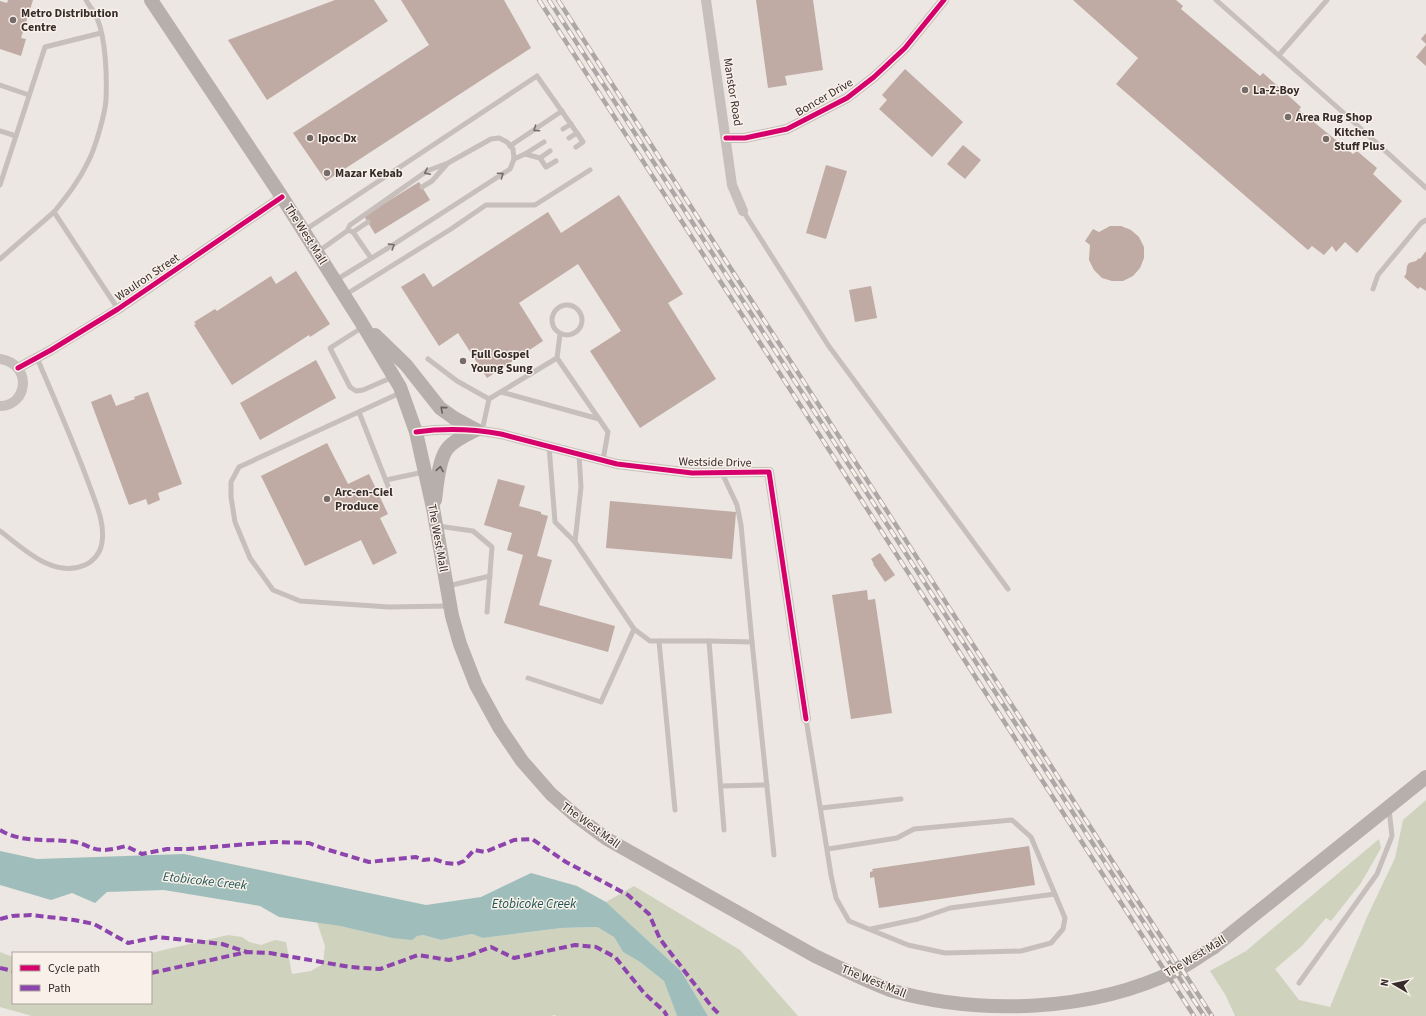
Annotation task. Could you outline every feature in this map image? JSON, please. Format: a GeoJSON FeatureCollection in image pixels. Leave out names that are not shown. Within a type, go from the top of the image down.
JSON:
{"type":"FeatureCollection","features":[{"type":"Feature","properties":{"kind":"main road","name":"The West Mall"},"geometry":{"type":"LineString","coordinates":[[151,0],[304,230],[363,324],[402,392],[416,432],[425,471],[437,526],[446,587],[460,644],[476,685],[498,727],[522,761],[551,794],[576,816],[607,839],[815,956],[851,974],[891,990],[942,1003],[987,1009],[1016,1010],[1057,1006],[1103,997],[1131,989],[1178,970],[1213,948],[1426,777]]}},
{"type":"Feature","properties":{"kind":"main road"},"geometry":{"type":"LineString","coordinates":[[363,324],[406,365],[440,408],[454,418],[479,430]]}},
{"type":"Feature","properties":{"kind":"main road"},"geometry":{"type":"LineString","coordinates":[[433,508],[440,463],[447,449],[462,437],[479,430]]}},
{"type":"Feature","properties":{"kind":"street","name":"Manstor Road"},"geometry":{"type":"LineString","coordinates":[[706,0],[732,185],[743,211]]}},
{"type":"Feature","properties":{"kind":"street","name":"Boncer Drive"},"geometry":{"type":"LineString","coordinates":[[726,138],[745,138],[787,129],[847,98],[874,77],[905,48],[944,0]]}},
{"type":"Feature","properties":{"kind":"street","name":"Waulron Street"},"geometry":{"type":"LineString","coordinates":[[18,368],[118,309],[282,196]]}},
{"type":"Feature","properties":{"kind":"street"},"geometry":{"type":"LineString","coordinates":[[0,359],[7,360],[18,368],[22,374],[23,381],[23,388],[16,400],[10,404],[0,406]]}},
{"type":"Feature","properties":{"kind":"street","name":"Westside Drive"},"geometry":{"type":"LineString","coordinates":[[416,432],[431,429],[479,430],[501,434],[617,464],[664,470],[692,473],[769,472],[806,719]]}},
{"type":"Feature","properties":{"kind":"lane"},"geometry":{"type":"LineString","coordinates":[[0,259],[54,212],[73,189],[89,161],[99,132],[106,101],[105,51],[97,18],[86,0]]}},
{"type":"Feature","properties":{"kind":"lane"},"geometry":{"type":"LineString","coordinates":[[1216,0],[1426,188]]}},
{"type":"Feature","properties":{"kind":"lane"},"geometry":{"type":"LineString","coordinates":[[1279,55],[1327,0]]}},
{"type":"Feature","properties":{"kind":"lane"},"geometry":{"type":"LineString","coordinates":[[0,185],[45,47],[101,33]]}},
{"type":"Feature","properties":{"kind":"lane"},"geometry":{"type":"LineString","coordinates":[[304,230],[537,76],[583,142],[576,147]]}},
{"type":"Feature","properties":{"kind":"lane"},"geometry":{"type":"LineString","coordinates":[[0,85],[29,95]]}},
{"type":"Feature","properties":{"kind":"lane"},"geometry":{"type":"LineString","coordinates":[[510,146],[562,111]]}},
{"type":"Feature","properties":{"kind":"lane"},"geometry":{"type":"LineString","coordinates":[[563,128],[571,124]]}},
{"type":"Feature","properties":{"kind":"lane"},"geometry":{"type":"LineString","coordinates":[[0,131],[16,136]]}},
{"type":"Feature","properties":{"kind":"lane"},"geometry":{"type":"LineString","coordinates":[[569,138],[577,133]]}},
{"type":"Feature","properties":{"kind":"lane"},"geometry":{"type":"LineString","coordinates":[[317,252],[347,231],[350,224],[427,171],[448,163],[491,139],[499,138],[507,142],[513,149],[514,159],[510,169],[335,281]]}},
{"type":"Feature","properties":{"kind":"lane"},"geometry":{"type":"LineString","coordinates":[[514,159],[544,142]]}},
{"type":"Feature","properties":{"kind":"lane"},"geometry":{"type":"LineString","coordinates":[[540,158],[550,151]]}},
{"type":"Feature","properties":{"kind":"lane"},"geometry":{"type":"LineString","coordinates":[[525,154],[540,158],[546,168],[556,161]]}},
{"type":"Feature","properties":{"kind":"lane"},"geometry":{"type":"LineString","coordinates":[[422,187],[432,181],[448,163]]}},
{"type":"Feature","properties":{"kind":"lane"},"geometry":{"type":"LineString","coordinates":[[344,295],[451,229],[486,205],[535,205],[590,170]]}},
{"type":"Feature","properties":{"kind":"lane"},"geometry":{"type":"LineString","coordinates":[[743,211],[828,344],[1008,589]]}},
{"type":"Feature","properties":{"kind":"lane"},"geometry":{"type":"LineString","coordinates":[[54,212],[118,309]]}},
{"type":"Feature","properties":{"kind":"lane"},"geometry":{"type":"LineString","coordinates":[[1373,289],[1378,275],[1421,223],[1426,220]]}},
{"type":"Feature","properties":{"kind":"lane"},"geometry":{"type":"LineString","coordinates":[[347,231],[353,232],[368,222]]}},
{"type":"Feature","properties":{"kind":"lane"},"geometry":{"type":"LineString","coordinates":[[353,232],[371,258]]}},
{"type":"Feature","properties":{"kind":"lane"},"geometry":{"type":"LineString","coordinates":[[560,334],[570,335],[578,331],[582,322],[582,317],[577,309],[568,305],[563,306],[554,312],[552,321],[553,326],[560,334],[557,358],[608,432],[603,460]]}},
{"type":"Feature","properties":{"kind":"lane"},"geometry":{"type":"LineString","coordinates":[[363,324],[330,348],[350,387],[356,391],[363,390],[393,376]]}},
{"type":"Feature","properties":{"kind":"lane"},"geometry":{"type":"LineString","coordinates":[[0,531],[32,555],[50,565],[63,569],[78,568],[89,564],[99,553],[102,542],[102,521],[77,452],[37,358]]}},
{"type":"Feature","properties":{"kind":"lane"},"geometry":{"type":"LineString","coordinates":[[479,430],[489,399],[557,358]]}},
{"type":"Feature","properties":{"kind":"lane"},"geometry":{"type":"LineString","coordinates":[[428,360],[457,381],[489,399]]}},
{"type":"Feature","properties":{"kind":"lane"},"geometry":{"type":"LineString","coordinates":[[402,392],[239,467],[231,482],[231,498],[235,522],[250,558],[273,590],[300,601],[389,607],[450,606]]}},
{"type":"Feature","properties":{"kind":"lane"},"geometry":{"type":"LineString","coordinates":[[500,392],[599,419]]}},
{"type":"Feature","properties":{"kind":"lane"},"geometry":{"type":"LineString","coordinates":[[359,412],[390,491]]}},
{"type":"Feature","properties":{"kind":"lane"},"geometry":{"type":"LineString","coordinates":[[548,446],[555,522],[575,542],[634,629],[650,641],[752,642]]}},
{"type":"Feature","properties":{"kind":"lane"},"geometry":{"type":"LineString","coordinates":[[575,542],[580,487],[579,454]]}},
{"type":"Feature","properties":{"kind":"lane"},"geometry":{"type":"LineString","coordinates":[[386,480],[425,471]]}},
{"type":"Feature","properties":{"kind":"lane"},"geometry":{"type":"LineString","coordinates":[[722,473],[737,505],[741,525],[774,855]]}},
{"type":"Feature","properties":{"kind":"lane"},"geometry":{"type":"LineString","coordinates":[[437,526],[473,531],[492,547],[487,612]]}},
{"type":"Feature","properties":{"kind":"lane"},"geometry":{"type":"LineString","coordinates":[[446,587],[490,576]]}},
{"type":"Feature","properties":{"kind":"lane"},"geometry":{"type":"LineString","coordinates":[[528,678],[601,702],[634,629]]}},
{"type":"Feature","properties":{"kind":"lane"},"geometry":{"type":"LineString","coordinates":[[658,641],[675,810]]}},
{"type":"Feature","properties":{"kind":"lane"},"geometry":{"type":"LineString","coordinates":[[709,641],[724,830]]}},
{"type":"Feature","properties":{"kind":"lane"},"geometry":{"type":"LineString","coordinates":[[806,719],[828,848],[831,875],[836,898],[849,921],[908,945],[945,953],[1021,951],[1051,943],[1063,929],[1065,918],[1030,836],[1012,820],[914,828],[897,838],[828,848]]}},
{"type":"Feature","properties":{"kind":"lane"},"geometry":{"type":"LineString","coordinates":[[721,786],[767,785]]}},
{"type":"Feature","properties":{"kind":"lane"},"geometry":{"type":"LineString","coordinates":[[821,808],[901,799]]}},
{"type":"Feature","properties":{"kind":"lane"},"geometry":{"type":"LineString","coordinates":[[1300,983],[1377,874],[1392,836],[1389,808]]}},
{"type":"Feature","properties":{"kind":"lane"},"geometry":{"type":"LineString","coordinates":[[870,929],[918,919],[950,908],[1055,894]]}},
{"type":"Feature","properties":{"kind":"green space"},"geometry":{"type":"Polygon","coordinates":[[[1426,800],[1426,1016],[1235,1016],[1226,996],[1210,971],[1246,951],[1379,839],[1381,848],[1361,883],[1331,921],[1326,918],[1302,946],[1275,969],[1299,1000],[1330,1007],[1367,917],[1395,858],[1403,820],[1426,800]]]}},
{"type":"Feature","properties":{"kind":"green space"},"geometry":{"type":"Polygon","coordinates":[[[634,886],[740,950],[798,1016],[708,1016],[681,971],[606,902],[634,886]]]}},
{"type":"Feature","properties":{"kind":"green space"},"geometry":{"type":"Polygon","coordinates":[[[317,922],[392,938],[423,935],[441,940],[472,934],[483,938],[561,928],[597,927],[614,937],[623,952],[640,962],[664,981],[677,1016],[32,1016],[0,1007],[0,952],[12,957],[12,1004],[152,1004],[152,953],[228,935],[242,937],[249,942],[261,945],[275,940],[286,942],[292,974],[311,971],[323,964],[325,946],[317,922]]]}},
{"type":"Feature","properties":{"kind":"water","name":"Etobicoke Creek"},"geometry":{"type":"Polygon","coordinates":[[[0,851],[37,859],[184,854],[426,905],[481,897],[531,873],[577,886],[606,902],[681,971],[708,1016],[677,1016],[664,981],[640,962],[623,952],[614,937],[597,927],[561,928],[483,938],[472,934],[441,940],[423,935],[417,936],[412,940],[392,938],[340,926],[279,917],[260,906],[164,890],[107,892],[95,903],[72,893],[51,900],[0,885],[0,851]]]}},
{"type":"Feature","properties":{"kind":"building","name":"Metro Distribution Centre"},"geometry":{"type":"Polygon","coordinates":[[[8,0],[33,0],[21,38],[26,39],[21,56],[0,49],[0,1],[7,3],[8,0]]]}},
{"type":"Feature","properties":{"kind":"building"},"geometry":{"type":"Polygon","coordinates":[[[335,0],[374,0],[388,21],[267,100],[228,40],[335,0]]]}},
{"type":"Feature","properties":{"kind":"building"},"geometry":{"type":"Polygon","coordinates":[[[401,0],[504,0],[531,48],[326,181],[293,133],[429,45],[401,0]]]}},
{"type":"Feature","properties":{"kind":"building"},"geometry":{"type":"Polygon","coordinates":[[[756,0],[813,0],[823,70],[785,76],[787,85],[768,88],[756,0]]]}},
{"type":"Feature","properties":{"kind":"building"},"geometry":{"type":"Polygon","coordinates":[[[1073,0],[1176,0],[1183,6],[1181,9],[1260,76],[1263,73],[1301,107],[1299,110],[1353,154],[1357,151],[1377,168],[1373,174],[1402,201],[1357,253],[1345,242],[1336,252],[1332,246],[1324,255],[1312,246],[1308,250],[1116,84],[1138,58],[1073,0]]]}},
{"type":"Feature","properties":{"kind":"building"},"geometry":{"type":"Polygon","coordinates":[[[1426,33],[1426,44],[1421,39],[1426,33]]]}},
{"type":"Feature","properties":{"kind":"building"},"geometry":{"type":"Polygon","coordinates":[[[1426,45],[1426,66],[1416,57],[1426,45]]]}},
{"type":"Feature","properties":{"kind":"building"},"geometry":{"type":"Polygon","coordinates":[[[905,69],[963,122],[932,157],[879,109],[887,100],[882,95],[905,69]]]}},
{"type":"Feature","properties":{"kind":"building"},"geometry":{"type":"Polygon","coordinates":[[[963,145],[981,160],[965,179],[947,164],[963,145]]]}},
{"type":"Feature","properties":{"kind":"building"},"geometry":{"type":"Polygon","coordinates":[[[826,165],[847,171],[826,239],[806,233],[826,165]]]}},
{"type":"Feature","properties":{"kind":"building"},"geometry":{"type":"Polygon","coordinates":[[[419,182],[430,200],[375,234],[364,216],[419,182]]]}},
{"type":"Feature","properties":{"kind":"building"},"geometry":{"type":"Polygon","coordinates":[[[619,195],[683,294],[668,303],[716,379],[640,428],[590,351],[621,331],[578,264],[519,303],[543,341],[487,378],[458,333],[439,346],[401,287],[424,273],[433,287],[548,212],[561,233],[619,195]]]}},
{"type":"Feature","properties":{"kind":"building"},"geometry":{"type":"Polygon","coordinates":[[[1110,226],[1121,226],[1131,230],[1139,237],[1144,247],[1144,258],[1140,268],[1133,276],[1123,281],[1112,281],[1102,278],[1094,270],[1089,260],[1090,245],[1085,241],[1093,229],[1099,232],[1110,226]]]}},
{"type":"Feature","properties":{"kind":"building"},"geometry":{"type":"Polygon","coordinates":[[[1426,251],[1426,291],[1420,287],[1418,289],[1404,277],[1409,263],[1416,261],[1419,258],[1420,259],[1426,251]]]}},
{"type":"Feature","properties":{"kind":"building"},"geometry":{"type":"Polygon","coordinates":[[[296,271],[330,324],[310,337],[309,335],[232,385],[194,325],[196,324],[194,322],[215,309],[217,311],[271,276],[276,284],[296,271]]]}},
{"type":"Feature","properties":{"kind":"building"},"geometry":{"type":"Polygon","coordinates":[[[871,286],[877,318],[855,322],[849,290],[871,286]]]}},
{"type":"Feature","properties":{"kind":"building"},"geometry":{"type":"Polygon","coordinates":[[[316,360],[336,398],[260,440],[240,403],[316,360]]]}},
{"type":"Feature","properties":{"kind":"building"},"geometry":{"type":"Polygon","coordinates":[[[148,392],[182,484],[158,493],[160,500],[148,505],[146,499],[129,505],[91,402],[111,394],[116,406],[135,399],[134,397],[148,392]]]}},
{"type":"Feature","properties":{"kind":"building","name":"Arc-en-Ciel Produce"},"geometry":{"type":"Polygon","coordinates":[[[327,443],[348,484],[369,474],[388,514],[380,518],[397,553],[373,565],[361,540],[305,566],[261,476],[327,443]]]}},
{"type":"Feature","properties":{"kind":"building"},"geometry":{"type":"Polygon","coordinates":[[[498,479],[525,486],[519,506],[541,512],[541,514],[548,516],[537,556],[552,560],[539,605],[615,626],[608,652],[504,623],[523,555],[507,550],[512,533],[484,525],[498,479]]]}},
{"type":"Feature","properties":{"kind":"building"},"geometry":{"type":"Polygon","coordinates":[[[610,501],[736,512],[732,559],[606,548],[610,501]]]}},
{"type":"Feature","properties":{"kind":"building"},"geometry":{"type":"Polygon","coordinates":[[[880,553],[895,575],[885,582],[871,559],[880,553]]]}},
{"type":"Feature","properties":{"kind":"building"},"geometry":{"type":"Polygon","coordinates":[[[867,590],[868,600],[875,599],[892,713],[851,719],[832,595],[867,590]]]}},
{"type":"Feature","properties":{"kind":"building"},"geometry":{"type":"Polygon","coordinates":[[[1029,846],[1035,885],[879,908],[874,877],[870,878],[870,872],[873,871],[872,869],[1029,846]]]}},
{"type":"Feature","properties":{"kind":"railway"},"geometry":{"type":"LineString","coordinates":[[539,0],[1194,1016]]}},
{"type":"Feature","properties":{"kind":"railway"},"geometry":{"type":"LineString","coordinates":[[549,0],[1204,1016]]}},
{"type":"Feature","properties":{"kind":"railway"},"geometry":{"type":"LineString","coordinates":[[558,0],[1212,1016]]}},
{"type":"Feature","properties":{"kind":"marked path"},"geometry":{"type":"LineString","coordinates":[[0,830],[27,839],[75,842],[100,850],[126,846],[142,854],[167,849],[188,849],[274,842],[309,843],[369,862],[416,857],[423,860],[434,859],[445,863],[457,864],[464,861],[474,850],[485,852],[514,840],[532,839],[566,862],[628,895],[649,914],[660,939],[712,1007],[721,1016]]}},
{"type":"Feature","properties":{"kind":"marked path"},"geometry":{"type":"LineString","coordinates":[[0,919],[12,916],[31,915],[74,920],[94,924],[128,943],[157,937],[222,944],[247,952]]}},
{"type":"Feature","properties":{"kind":"marked path"},"geometry":{"type":"LineString","coordinates":[[152,973],[247,952],[270,953],[350,967],[380,969],[418,955],[449,960],[470,955],[491,947],[514,958],[575,945],[596,947],[615,957],[644,993],[664,1011],[667,1016]]}},
{"type":"Feature","properties":{"kind":"marked path"},"geometry":{"type":"LineString","coordinates":[[0,968],[12,971]]}},
{"type":"Feature","properties":{"kind":"cycle path"},"geometry":{"type":"LineString","coordinates":[[726,138],[745,138],[787,129],[847,98],[874,77],[905,48],[944,0]]}},
{"type":"Feature","properties":{"kind":"cycle path"},"geometry":{"type":"LineString","coordinates":[[18,368],[51,350],[118,309],[282,197]]}},
{"type":"Feature","properties":{"kind":"cycle path"},"geometry":{"type":"LineString","coordinates":[[416,432],[448,430],[490,432],[617,464],[692,473],[769,472],[806,719]]}},
{"type":"Feature","properties":{"kind":"place","name":"Metro Distribution Centre"},"geometry":{"type":"Point","coordinates":[13,20]}},
{"type":"Feature","properties":{"kind":"place","name":"La-Z-Boy"},"geometry":{"type":"Point","coordinates":[1245,90]}},
{"type":"Feature","properties":{"kind":"place","name":"Area Rug Shop"},"geometry":{"type":"Point","coordinates":[1288,117]}},
{"type":"Feature","properties":{"kind":"place","name":"Ipoc Dx"},"geometry":{"type":"Point","coordinates":[310,138]}},
{"type":"Feature","properties":{"kind":"place","name":"Kitchen Stuff Plus"},"geometry":{"type":"Point","coordinates":[1326,139]}},
{"type":"Feature","properties":{"kind":"place","name":"Mazar Kebab"},"geometry":{"type":"Point","coordinates":[327,173]}},
{"type":"Feature","properties":{"kind":"place","name":"Full Gospel Young Sung"},"geometry":{"type":"Point","coordinates":[463,361]}},
{"type":"Feature","properties":{"kind":"place","name":"Arc-en-Ciel Produce"},"geometry":{"type":"Point","coordinates":[327,499]}}]}
